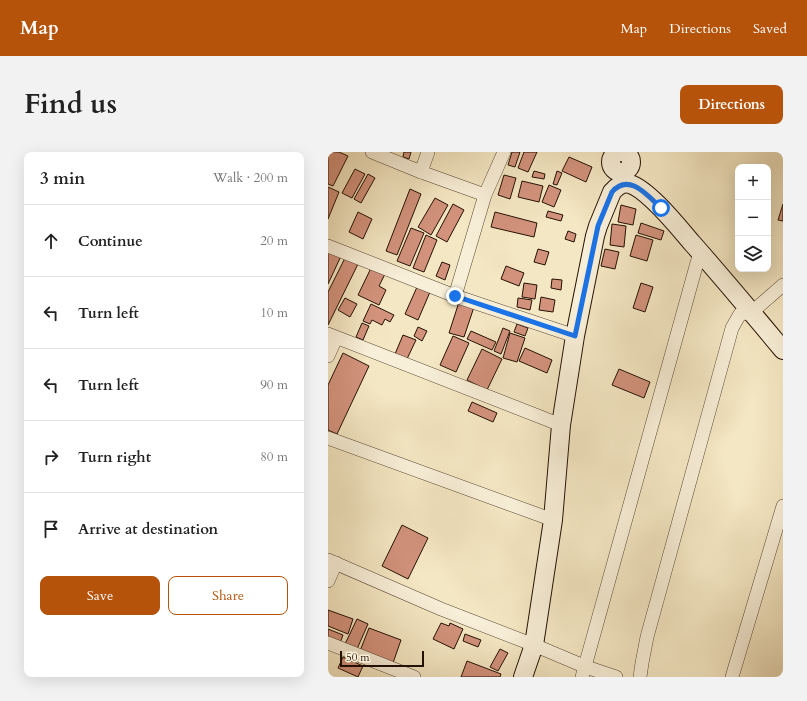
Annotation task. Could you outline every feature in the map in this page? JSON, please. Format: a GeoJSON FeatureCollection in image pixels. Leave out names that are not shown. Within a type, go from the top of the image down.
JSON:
{"type":"FeatureCollection","features":[{"type":"Feature","properties":{"kind":"main road"},"geometry":{"type":"LineString","coordinates":[[625,152],[619,152],[611,160],[613,168],[634,175],[642,180],[652,191],[661,208]]}},
{"type":"Feature","properties":{"kind":"main road"},"geometry":{"type":"LineString","coordinates":[[523,677],[534,645],[553,520],[561,425],[575,336],[598,226],[599,205],[604,186],[610,178],[622,172]]}},
{"type":"Feature","properties":{"kind":"main road"},"geometry":{"type":"LineString","coordinates":[[598,226],[612,192],[616,187],[623,184],[632,184],[661,208],[752,312],[783,350]]}},
{"type":"Feature","properties":{"kind":"street"},"geometry":{"type":"LineString","coordinates":[[372,152],[421,172],[485,195]]}},
{"type":"Feature","properties":{"kind":"street"},"geometry":{"type":"LineString","coordinates":[[421,172],[428,152]]}},
{"type":"Feature","properties":{"kind":"street"},"geometry":{"type":"LineString","coordinates":[[455,296],[485,195],[504,152]]}},
{"type":"Feature","properties":{"kind":"street"},"geometry":{"type":"LineString","coordinates":[[328,246],[455,296],[575,336]]}},
{"type":"Feature","properties":{"kind":"street"},"geometry":{"type":"LineString","coordinates":[[584,672],[700,252]]}},
{"type":"Feature","properties":{"kind":"street"},"geometry":{"type":"LineString","coordinates":[[640,677],[647,637],[732,328],[740,314],[752,312],[783,285]]}},
{"type":"Feature","properties":{"kind":"street"},"geometry":{"type":"LineString","coordinates":[[328,356],[332,336],[561,425]]}},
{"type":"Feature","properties":{"kind":"street"},"geometry":{"type":"LineString","coordinates":[[328,438],[553,520]]}},
{"type":"Feature","properties":{"kind":"street"},"geometry":{"type":"LineString","coordinates":[[732,677],[783,506]]}},
{"type":"Feature","properties":{"kind":"street"},"geometry":{"type":"LineString","coordinates":[[328,581],[332,562],[441,609],[534,645],[584,672],[616,677]]}},
{"type":"Feature","properties":{"kind":"street"},"geometry":{"type":"LineString","coordinates":[[328,643],[414,677]]}},
{"type":"Feature","properties":{"kind":"building"},"geometry":{"type":"Polygon","coordinates":[[[328,152],[339,152],[348,156],[333,186],[328,184],[328,152]]]}},
{"type":"Feature","properties":{"kind":"building"},"geometry":{"type":"Polygon","coordinates":[[[404,152],[411,152],[409,159],[403,157],[404,152]]]}},
{"type":"Feature","properties":{"kind":"building"},"geometry":{"type":"Polygon","coordinates":[[[512,152],[520,152],[515,167],[508,165],[512,152]]]}},
{"type":"Feature","properties":{"kind":"building"},"geometry":{"type":"Polygon","coordinates":[[[524,152],[537,152],[528,172],[518,168],[524,152]]]}},
{"type":"Feature","properties":{"kind":"building"},"geometry":{"type":"Polygon","coordinates":[[[569,157],[592,167],[586,182],[562,171],[569,157]]]}},
{"type":"Feature","properties":{"kind":"building"},"geometry":{"type":"Polygon","coordinates":[[[355,169],[365,174],[352,198],[342,193],[355,169]]]}},
{"type":"Feature","properties":{"kind":"building"},"geometry":{"type":"Polygon","coordinates":[[[534,171],[545,174],[544,179],[532,177],[534,171]]]}},
{"type":"Feature","properties":{"kind":"building"},"geometry":{"type":"Polygon","coordinates":[[[557,171],[562,173],[557,185],[553,184],[557,171]]]}},
{"type":"Feature","properties":{"kind":"building"},"geometry":{"type":"Polygon","coordinates":[[[368,174],[375,178],[361,203],[354,199],[368,174]]]}},
{"type":"Feature","properties":{"kind":"building"},"geometry":{"type":"Polygon","coordinates":[[[504,175],[516,178],[510,199],[498,195],[504,175]]]}},
{"type":"Feature","properties":{"kind":"building"},"geometry":{"type":"Polygon","coordinates":[[[522,181],[543,186],[539,202],[518,197],[522,181]]]}},
{"type":"Feature","properties":{"kind":"building"},"geometry":{"type":"Polygon","coordinates":[[[549,185],[561,190],[554,207],[542,202],[549,185]]]}},
{"type":"Feature","properties":{"kind":"building"},"geometry":{"type":"Polygon","coordinates":[[[328,187],[339,192],[328,219],[328,187]]]}},
{"type":"Feature","properties":{"kind":"building"},"geometry":{"type":"Polygon","coordinates":[[[410,189],[421,194],[397,255],[386,251],[410,189]]]}},
{"type":"Feature","properties":{"kind":"building"},"geometry":{"type":"Polygon","coordinates":[[[435,198],[448,205],[431,235],[418,227],[435,198]]]}},
{"type":"Feature","properties":{"kind":"building"},"geometry":{"type":"Polygon","coordinates":[[[453,204],[464,210],[447,242],[436,236],[453,204]]]}},
{"type":"Feature","properties":{"kind":"building"},"geometry":{"type":"Polygon","coordinates":[[[783,204],[783,221],[778,220],[783,204]]]}},
{"type":"Feature","properties":{"kind":"building"},"geometry":{"type":"Polygon","coordinates":[[[621,205],[636,209],[633,225],[618,222],[621,205]]]}},
{"type":"Feature","properties":{"kind":"building"},"geometry":{"type":"Polygon","coordinates":[[[548,211],[563,215],[561,221],[546,217],[548,211]]]}},
{"type":"Feature","properties":{"kind":"building"},"geometry":{"type":"Polygon","coordinates":[[[358,212],[372,219],[363,239],[349,232],[358,212]]]}},
{"type":"Feature","properties":{"kind":"building"},"geometry":{"type":"Polygon","coordinates":[[[495,212],[537,223],[534,237],[491,227],[495,212]]]}},
{"type":"Feature","properties":{"kind":"building"},"geometry":{"type":"Polygon","coordinates":[[[641,223],[664,231],[661,240],[638,233],[641,223]]]}},
{"type":"Feature","properties":{"kind":"building"},"geometry":{"type":"Polygon","coordinates":[[[612,224],[626,226],[624,247],[610,245],[612,224]]]}},
{"type":"Feature","properties":{"kind":"building"},"geometry":{"type":"Polygon","coordinates":[[[411,228],[424,233],[410,266],[397,261],[411,228]]]}},
{"type":"Feature","properties":{"kind":"building"},"geometry":{"type":"Polygon","coordinates":[[[568,231],[576,234],[574,242],[565,239],[568,231]]]}},
{"type":"Feature","properties":{"kind":"building"},"geometry":{"type":"Polygon","coordinates":[[[426,235],[437,240],[424,272],[413,268],[426,235]]]}},
{"type":"Feature","properties":{"kind":"building"},"geometry":{"type":"Polygon","coordinates":[[[636,235],[653,240],[647,261],[630,256],[636,235]]]}},
{"type":"Feature","properties":{"kind":"building"},"geometry":{"type":"Polygon","coordinates":[[[538,249],[549,252],[545,265],[534,262],[538,249]]]}},
{"type":"Feature","properties":{"kind":"building"},"geometry":{"type":"Polygon","coordinates":[[[605,249],[619,252],[615,269],[601,266],[605,249]]]}},
{"type":"Feature","properties":{"kind":"building"},"geometry":{"type":"Polygon","coordinates":[[[328,250],[341,256],[328,284],[328,250]]]}},
{"type":"Feature","properties":{"kind":"building"},"geometry":{"type":"Polygon","coordinates":[[[346,256],[359,262],[328,325],[328,292],[346,256]]]}},
{"type":"Feature","properties":{"kind":"building"},"geometry":{"type":"Polygon","coordinates":[[[442,262],[450,265],[445,280],[436,276],[442,262]]]}},
{"type":"Feature","properties":{"kind":"building"},"geometry":{"type":"Polygon","coordinates":[[[372,266],[386,272],[379,286],[386,290],[379,305],[358,295],[372,266]]]}},
{"type":"Feature","properties":{"kind":"building"},"geometry":{"type":"Polygon","coordinates":[[[506,266],[524,273],[519,286],[501,279],[506,266]]]}},
{"type":"Feature","properties":{"kind":"building"},"geometry":{"type":"Polygon","coordinates":[[[552,279],[562,280],[561,290],[551,288],[552,279]]]}},
{"type":"Feature","properties":{"kind":"building"},"geometry":{"type":"Polygon","coordinates":[[[524,283],[537,285],[535,299],[522,297],[524,283]]]}},
{"type":"Feature","properties":{"kind":"building"},"geometry":{"type":"Polygon","coordinates":[[[641,283],[653,287],[645,312],[633,308],[641,283]]]}},
{"type":"Feature","properties":{"kind":"building"},"geometry":{"type":"Polygon","coordinates":[[[417,287],[430,292],[418,320],[405,314],[417,287]]]}},
{"type":"Feature","properties":{"kind":"building"},"geometry":{"type":"Polygon","coordinates":[[[541,297],[555,300],[553,312],[539,310],[541,297]]]}},
{"type":"Feature","properties":{"kind":"building"},"geometry":{"type":"Polygon","coordinates":[[[345,298],[357,304],[350,317],[338,310],[345,298]]]}},
{"type":"Feature","properties":{"kind":"building"},"geometry":{"type":"Polygon","coordinates":[[[518,298],[532,300],[530,310],[517,307],[518,298]]]}},
{"type":"Feature","properties":{"kind":"building"},"geometry":{"type":"Polygon","coordinates":[[[459,302],[474,307],[464,337],[449,333],[459,302]]]}},
{"type":"Feature","properties":{"kind":"building"},"geometry":{"type":"Polygon","coordinates":[[[371,304],[394,315],[390,322],[385,319],[382,325],[372,320],[370,324],[363,321],[371,304]]]}},
{"type":"Feature","properties":{"kind":"building"},"geometry":{"type":"Polygon","coordinates":[[[362,323],[369,326],[363,340],[356,337],[362,323]]]}},
{"type":"Feature","properties":{"kind":"building"},"geometry":{"type":"Polygon","coordinates":[[[517,324],[528,328],[525,336],[514,332],[517,324]]]}},
{"type":"Feature","properties":{"kind":"building"},"geometry":{"type":"Polygon","coordinates":[[[418,327],[427,331],[422,341],[414,336],[418,327]]]}},
{"type":"Feature","properties":{"kind":"building"},"geometry":{"type":"Polygon","coordinates":[[[503,328],[510,331],[501,354],[494,351],[503,328]]]}},
{"type":"Feature","properties":{"kind":"building"},"geometry":{"type":"Polygon","coordinates":[[[471,331],[496,342],[492,350],[467,339],[471,331]]]}},
{"type":"Feature","properties":{"kind":"building"},"geometry":{"type":"Polygon","coordinates":[[[510,333],[525,338],[517,362],[503,358],[510,333]]]}},
{"type":"Feature","properties":{"kind":"building"},"geometry":{"type":"Polygon","coordinates":[[[403,335],[416,340],[407,359],[395,354],[403,335]]]}},
{"type":"Feature","properties":{"kind":"building"},"geometry":{"type":"Polygon","coordinates":[[[453,336],[469,343],[456,372],[440,365],[453,336]]]}},
{"type":"Feature","properties":{"kind":"building"},"geometry":{"type":"Polygon","coordinates":[[[525,348],[552,360],[547,373],[519,361],[525,348]]]}},
{"type":"Feature","properties":{"kind":"building"},"geometry":{"type":"Polygon","coordinates":[[[482,349],[502,359],[487,390],[467,380],[482,349]]]}},
{"type":"Feature","properties":{"kind":"building"},"geometry":{"type":"Polygon","coordinates":[[[343,353],[369,366],[337,434],[328,430],[328,385],[343,353]]]}},
{"type":"Feature","properties":{"kind":"building"},"geometry":{"type":"Polygon","coordinates":[[[619,369],[650,382],[644,398],[612,385],[619,369]]]}},
{"type":"Feature","properties":{"kind":"building"},"geometry":{"type":"Polygon","coordinates":[[[472,402],[497,413],[493,422],[468,411],[472,402]]]}},
{"type":"Feature","properties":{"kind":"building"},"geometry":{"type":"Polygon","coordinates":[[[402,525],[428,538],[408,579],[382,566],[402,525]]]}},
{"type":"Feature","properties":{"kind":"building"},"geometry":{"type":"Polygon","coordinates":[[[328,610],[353,619],[348,634],[328,626],[328,610]]]}},
{"type":"Feature","properties":{"kind":"building"},"geometry":{"type":"Polygon","coordinates":[[[357,619],[368,624],[357,649],[345,644],[357,619]]]}},
{"type":"Feature","properties":{"kind":"building"},"geometry":{"type":"Polygon","coordinates":[[[441,623],[449,626],[450,623],[463,629],[454,649],[433,639],[441,623]]]}},
{"type":"Feature","properties":{"kind":"building"},"geometry":{"type":"Polygon","coordinates":[[[369,628],[401,640],[393,663],[360,651],[369,628]]]}},
{"type":"Feature","properties":{"kind":"building"},"geometry":{"type":"Polygon","coordinates":[[[328,629],[343,635],[340,643],[328,639],[328,629]]]}},
{"type":"Feature","properties":{"kind":"building"},"geometry":{"type":"Polygon","coordinates":[[[465,634],[481,640],[478,647],[463,641],[465,634]]]}},
{"type":"Feature","properties":{"kind":"building"},"geometry":{"type":"Polygon","coordinates":[[[500,649],[508,653],[498,671],[490,667],[500,649]]]}},
{"type":"Feature","properties":{"kind":"building"},"geometry":{"type":"Polygon","coordinates":[[[343,657],[363,666],[358,677],[338,668],[343,657]]]}},
{"type":"Feature","properties":{"kind":"building"},"geometry":{"type":"Polygon","coordinates":[[[467,661],[501,674],[500,677],[461,677],[467,661]]]}},
{"type":"Feature","properties":{"kind":"route"},"geometry":{"type":"LineString","coordinates":[[455,296],[575,336],[595,236],[612,192],[616,187],[623,184],[632,184],[661,208]]}}]}
